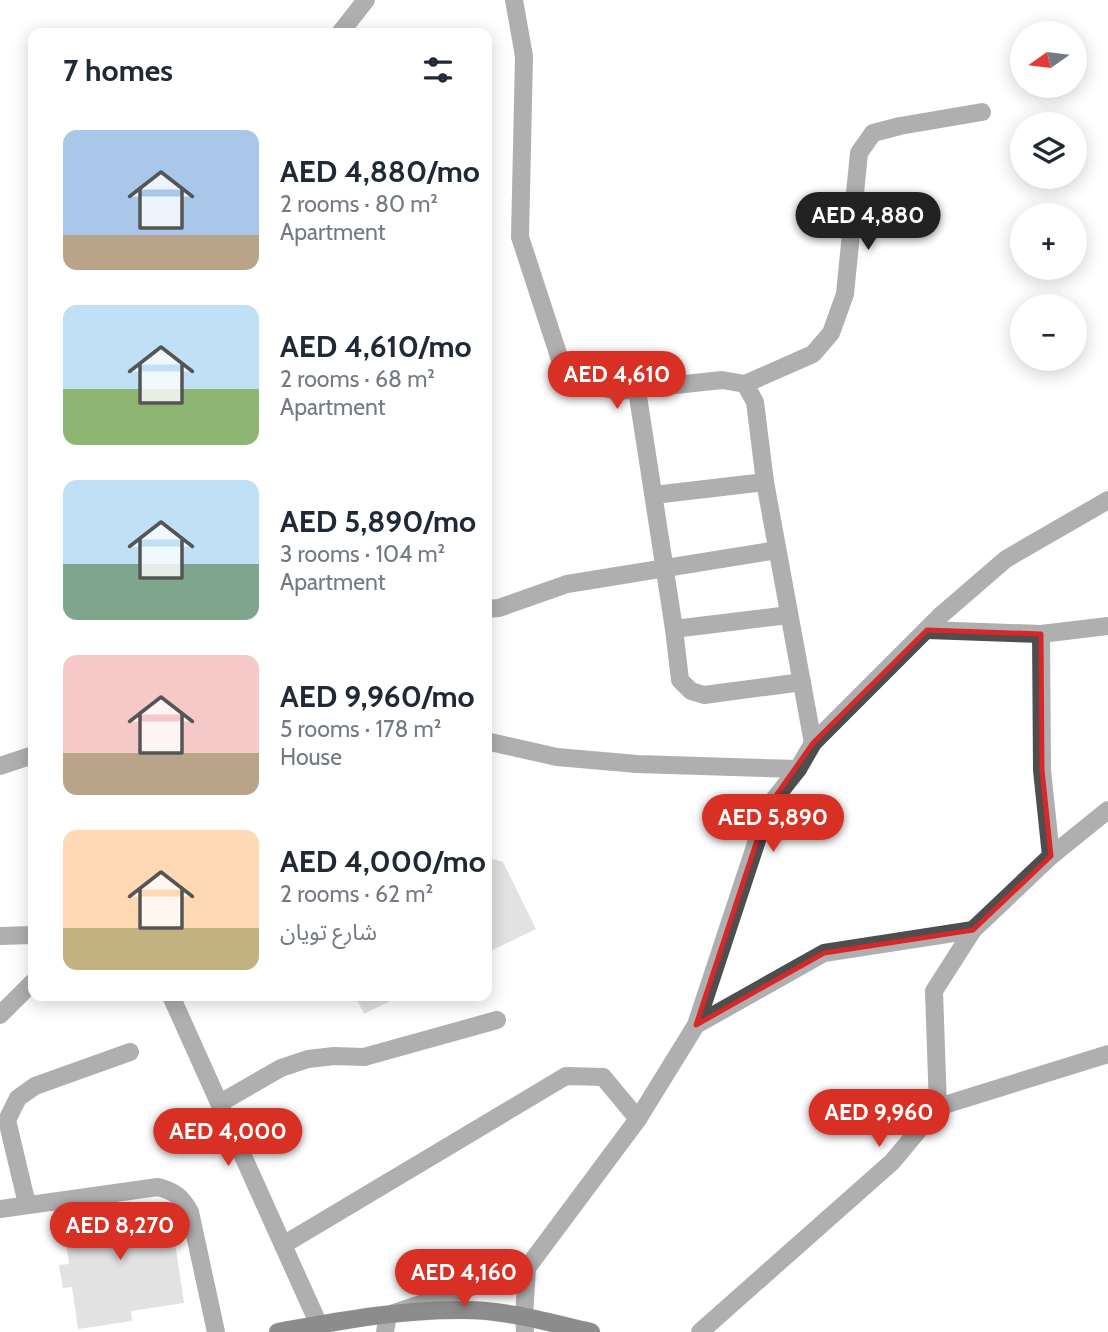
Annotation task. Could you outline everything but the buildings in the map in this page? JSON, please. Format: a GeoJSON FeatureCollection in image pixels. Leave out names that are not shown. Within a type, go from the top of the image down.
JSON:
{"type":"FeatureCollection","features":[{"type":"Feature","properties":{"kind":"main road"},"geometry":{"type":"LineString","coordinates":[[278,1332],[319,1325],[386,1323],[466,1310],[524,1324],[591,1332]]}},
{"type":"Feature","properties":{"kind":"street"},"geometry":{"type":"LineString","coordinates":[[344,28],[366,0]]}},
{"type":"Feature","properties":{"kind":"street"},"geometry":{"type":"LineString","coordinates":[[514,0],[524,56],[520,237],[566,381],[618,391],[722,380],[745,384],[813,354],[831,333],[845,295],[859,153],[873,133],[982,112]]}},
{"type":"Feature","properties":{"kind":"street"},"geometry":{"type":"LineString","coordinates":[[745,384],[755,402],[765,482],[813,743]]}},
{"type":"Feature","properties":{"kind":"street"},"geometry":{"type":"LineString","coordinates":[[637,390],[680,680],[691,691],[704,695],[802,682]]}},
{"type":"Feature","properties":{"kind":"street"},"geometry":{"type":"LineString","coordinates":[[654,495],[765,482]]}},
{"type":"Feature","properties":{"kind":"street"},"geometry":{"type":"LineString","coordinates":[[386,1323],[527,1268],[638,1119],[696,1026],[768,807],[813,743],[927,630],[1006,559],[1108,500]]}},
{"type":"Feature","properties":{"kind":"street"},"geometry":{"type":"LineString","coordinates":[[492,609],[567,584],[778,550]]}},
{"type":"Feature","properties":{"kind":"street"},"geometry":{"type":"LineString","coordinates":[[674,629],[789,614]]}},
{"type":"Feature","properties":{"kind":"street"},"geometry":{"type":"LineString","coordinates":[[927,630],[1041,634],[1108,626]]}},
{"type":"Feature","properties":{"kind":"street"},"geometry":{"type":"LineString","coordinates":[[1041,634],[1042,770],[1051,856]]}},
{"type":"Feature","properties":{"kind":"street"},"geometry":{"type":"LineString","coordinates":[[492,742],[557,757],[637,764],[797,769]]}},
{"type":"Feature","properties":{"kind":"street"},"geometry":{"type":"LineString","coordinates":[[0,766],[28,757]]}},
{"type":"Feature","properties":{"kind":"street"},"geometry":{"type":"LineString","coordinates":[[938,1107],[934,991],[973,930],[1051,856],[1108,810]]}},
{"type":"Feature","properties":{"kind":"street"},"geometry":{"type":"LineString","coordinates":[[696,1026],[824,953],[973,930]]}},
{"type":"Feature","properties":{"kind":"street"},"geometry":{"type":"LineString","coordinates":[[0,936],[28,935]]}},
{"type":"Feature","properties":{"kind":"street"},"geometry":{"type":"LineString","coordinates":[[0,1015],[28,987]]}},
{"type":"Feature","properties":{"kind":"street"},"geometry":{"type":"LineString","coordinates":[[173,1001],[319,1325]]}},
{"type":"Feature","properties":{"kind":"street"},"geometry":{"type":"LineString","coordinates":[[220,1103],[281,1068],[308,1059],[364,1057],[497,1020]]}},
{"type":"Feature","properties":{"kind":"street"},"geometry":{"type":"LineString","coordinates":[[27,1204],[7,1120],[18,1098],[35,1086],[130,1052]]}},
{"type":"Feature","properties":{"kind":"street"},"geometry":{"type":"LineString","coordinates":[[700,1332],[892,1162],[938,1107],[1108,1054]]}},
{"type":"Feature","properties":{"kind":"street"},"geometry":{"type":"LineString","coordinates":[[283,1245],[566,1076],[603,1077],[638,1119]]}},
{"type":"Feature","properties":{"kind":"street"},"geometry":{"type":"LineString","coordinates":[[0,1209],[158,1187],[172,1191],[183,1200],[190,1212],[216,1332]]}},
{"type":"Feature","properties":{"kind":"street"},"geometry":{"type":"LineString","coordinates":[[524,1324],[527,1268]]}},
{"type":"Feature","properties":{"kind":"highlighted area"},"geometry":{"type":"Polygon","coordinates":[[[927,630],[1041,634],[1042,770],[1051,856],[973,930],[824,953],[696,1025],[768,807],[813,743],[927,630]]]}}]}
